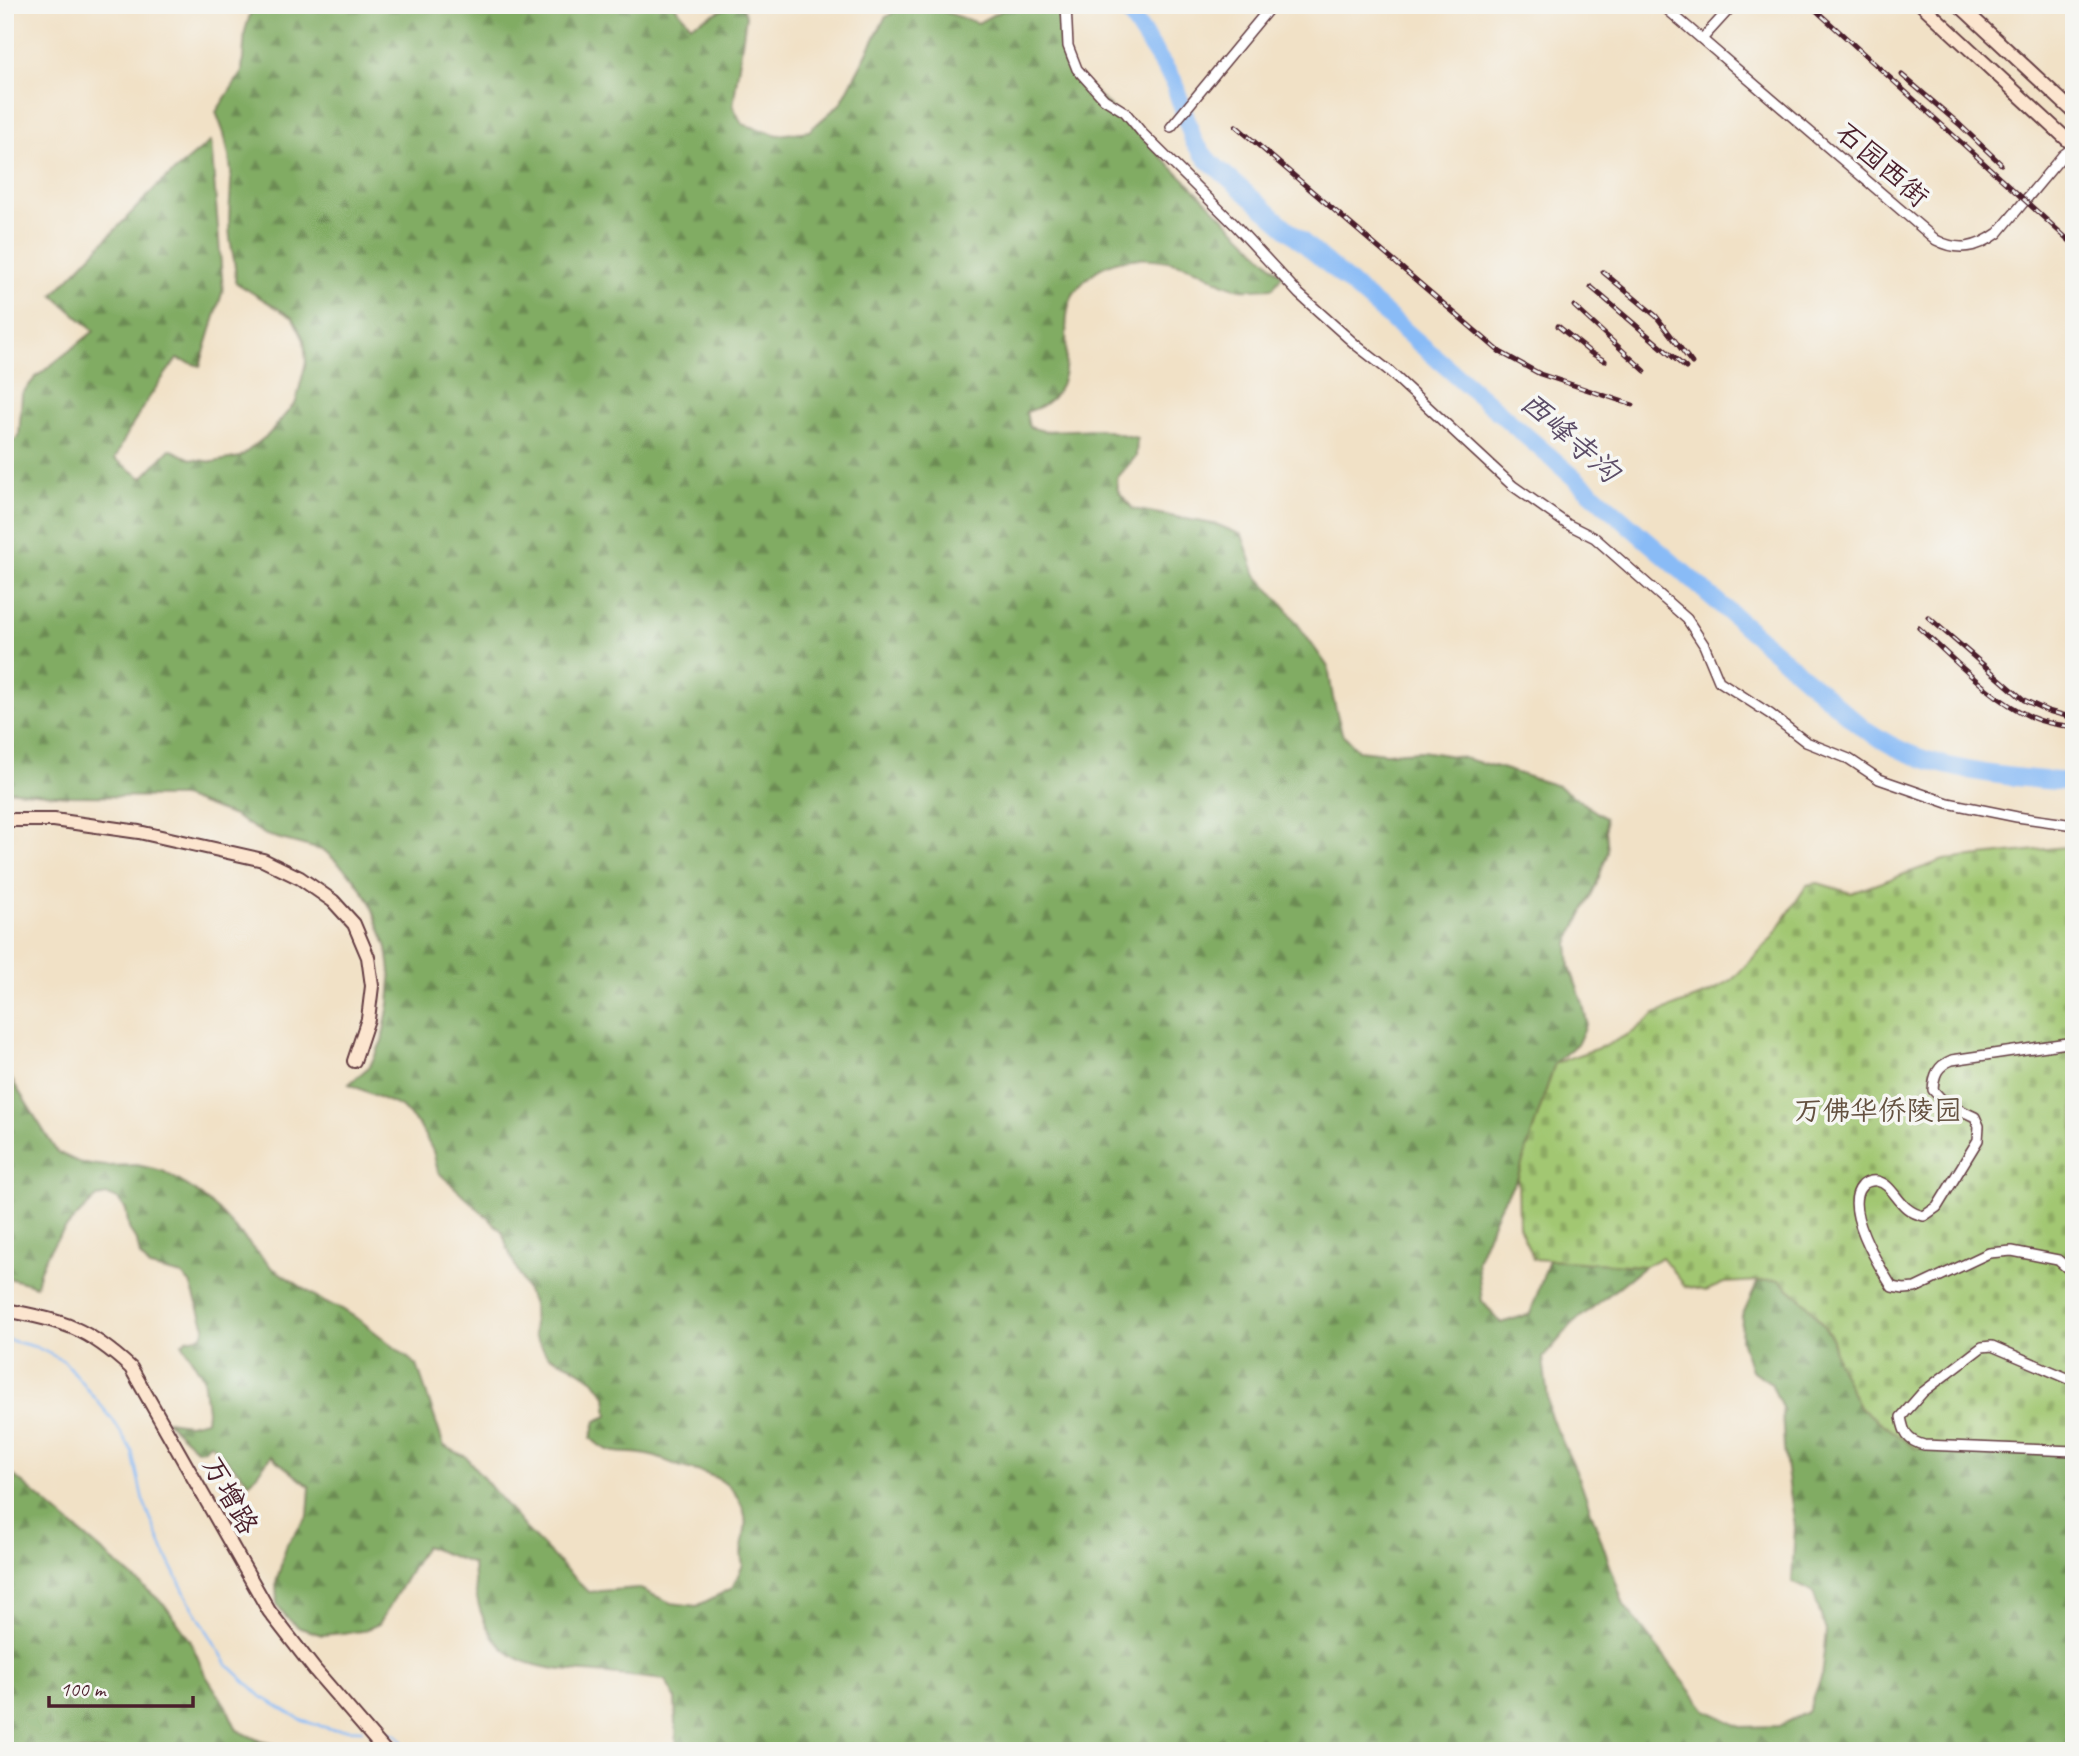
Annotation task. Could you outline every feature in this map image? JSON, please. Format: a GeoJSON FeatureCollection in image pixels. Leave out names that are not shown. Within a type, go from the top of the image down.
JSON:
{"type":"FeatureCollection","features":[{"type":"Feature","properties":{"kind":"street"},"geometry":{"type":"LineString","coordinates":[[1066,5],[1068,46],[1077,69],[1104,99],[1131,117],[1143,134],[1235,225],[1299,294],[1388,370],[1513,486],[1557,518],[1595,538],[1687,619],[1704,645],[1719,681],[1770,714],[1806,742],[1849,760],[1880,779],[1948,803],[2074,825]]}},
{"type":"Feature","properties":{"kind":"street"},"geometry":{"type":"LineString","coordinates":[[1171,127],[1272,5]]}},
{"type":"Feature","properties":{"kind":"street","name":"石园西街"},"geometry":{"type":"LineString","coordinates":[[1662,5],[1936,240],[1951,247],[1976,244],[1989,240],[1998,233],[2063,155],[2074,147]]}},
{"type":"Feature","properties":{"kind":"street"},"geometry":{"type":"LineString","coordinates":[[1702,39],[1733,5]]}},
{"type":"Feature","properties":{"kind":"street"},"geometry":{"type":"LineString","coordinates":[[1922,5],[2074,147]]}},
{"type":"Feature","properties":{"kind":"street"},"geometry":{"type":"LineString","coordinates":[[1959,5],[2074,112]]}},
{"type":"Feature","properties":{"kind":"street"},"geometry":{"type":"LineString","coordinates":[[5,820],[54,820],[139,832],[263,860],[300,878],[333,901],[354,924],[368,957],[372,986],[370,1008],[354,1061]]}},
{"type":"Feature","properties":{"kind":"street"},"geometry":{"type":"LineString","coordinates":[[2074,1042],[1952,1060],[1943,1064],[1934,1076],[1933,1090],[1945,1103],[1975,1117],[1979,1126],[1978,1140],[1937,1207],[1924,1216],[1914,1214],[1902,1205],[1889,1187],[1877,1181],[1868,1181],[1860,1187],[1854,1203],[1877,1262],[1892,1287],[1915,1289],[1989,1253],[2012,1251],[2058,1260],[2074,1273]]}},
{"type":"Feature","properties":{"kind":"street","name":"万增路"},"geometry":{"type":"LineString","coordinates":[[5,1310],[39,1316],[79,1329],[105,1344],[131,1368],[269,1611],[315,1670],[384,1750]]}},
{"type":"Feature","properties":{"kind":"street"},"geometry":{"type":"LineString","coordinates":[[2074,1381],[1992,1346],[1982,1347],[1923,1392],[1901,1417],[1904,1435],[1914,1443],[1924,1445],[2074,1451]]}},
{"type":"Feature","properties":{"kind":"green space"},"geometry":{"type":"Polygon","coordinates":[[[253,5],[674,5],[691,25],[732,5],[742,5],[746,16],[733,106],[742,124],[778,135],[809,131],[841,103],[885,18],[901,7],[924,5],[978,23],[1011,5],[1062,5],[1061,48],[1073,76],[1091,88],[1282,275],[1273,288],[1245,289],[1229,286],[1198,270],[1171,262],[1129,259],[1103,267],[1091,275],[1072,296],[1066,326],[1062,383],[1056,394],[1045,404],[1026,412],[1029,427],[1044,431],[1100,429],[1137,438],[1136,456],[1117,478],[1118,491],[1133,509],[1218,525],[1242,535],[1256,575],[1286,608],[1328,667],[1342,733],[1358,750],[1386,753],[1422,751],[1501,768],[1558,786],[1605,818],[1608,852],[1596,885],[1568,943],[1570,967],[1587,1023],[1578,1043],[1555,1063],[1518,1177],[1499,1208],[1477,1261],[1482,1301],[1501,1323],[1530,1314],[1549,1260],[1645,1266],[1573,1323],[1543,1358],[1550,1415],[1580,1480],[1624,1605],[1706,1710],[1741,1727],[1779,1726],[1808,1712],[1821,1678],[1826,1631],[1813,1592],[1792,1582],[1795,1527],[1784,1449],[1782,1408],[1771,1383],[1751,1370],[1741,1340],[1742,1316],[1759,1279],[1779,1280],[1807,1304],[1831,1336],[1838,1364],[1859,1407],[1880,1421],[2074,1452],[2074,1751],[677,1751],[675,1698],[665,1680],[548,1668],[512,1655],[492,1635],[485,1622],[476,1594],[473,1564],[425,1546],[379,1624],[363,1631],[322,1635],[300,1628],[287,1618],[277,1604],[276,1583],[287,1544],[308,1516],[310,1487],[271,1456],[250,1483],[210,1443],[205,1449],[197,1450],[166,1421],[188,1424],[206,1420],[203,1377],[182,1343],[187,1339],[202,1336],[205,1327],[190,1283],[182,1275],[150,1267],[140,1256],[137,1241],[129,1229],[126,1210],[118,1199],[107,1195],[97,1197],[59,1237],[44,1260],[36,1286],[5,1277],[5,1069],[57,1152],[80,1163],[137,1165],[163,1171],[194,1190],[218,1210],[271,1267],[326,1303],[361,1321],[417,1365],[444,1446],[466,1457],[525,1528],[588,1592],[638,1588],[671,1603],[697,1606],[732,1588],[743,1565],[741,1551],[746,1526],[740,1501],[720,1480],[655,1457],[613,1452],[591,1438],[596,1421],[608,1416],[606,1396],[594,1380],[547,1355],[534,1335],[533,1304],[502,1231],[438,1172],[433,1151],[419,1125],[401,1107],[349,1084],[370,1066],[382,1041],[391,979],[387,948],[370,902],[353,877],[325,851],[266,835],[234,816],[182,797],[67,796],[5,790],[5,445],[19,437],[22,394],[35,378],[94,331],[53,295],[157,186],[211,141],[223,290],[200,366],[177,359],[143,407],[115,459],[142,478],[170,449],[191,459],[213,462],[240,457],[269,434],[296,402],[306,362],[304,340],[293,318],[235,282],[229,230],[231,171],[226,141],[216,112],[242,72],[245,31],[253,5]]]}},
{"type":"Feature","properties":{"kind":"green space","name":"万佛华侨陵园"},"geometry":{"type":"Polygon","coordinates":[[[2074,846],[2074,1452],[1915,1448],[1859,1407],[1838,1364],[1831,1336],[1807,1304],[1779,1280],[1724,1283],[1706,1291],[1685,1286],[1662,1257],[1645,1266],[1533,1259],[1519,1226],[1518,1177],[1555,1063],[1607,1045],[1633,1032],[1655,1014],[1709,993],[1733,979],[1771,939],[1807,885],[1818,883],[1851,893],[1944,860],[2074,846]]]}},
{"type":"Feature","properties":{"kind":"green space"},"geometry":{"type":"Polygon","coordinates":[[[5,1468],[164,1604],[190,1640],[205,1674],[227,1708],[237,1730],[260,1741],[302,1751],[5,1751],[5,1468]]]}},
{"type":"Feature","properties":{"kind":"waterway","name":"西峰寺沟"},"geometry":{"type":"LineString","coordinates":[[1124,5],[1173,80],[1194,142],[1208,160],[1864,729],[1916,756],[1960,769],[2074,782]]}},
{"type":"Feature","properties":{"kind":"waterway"},"geometry":{"type":"LineString","coordinates":[[5,1339],[36,1347],[64,1361],[113,1420],[132,1451],[143,1500],[164,1551],[188,1599],[227,1664],[262,1697],[303,1721],[331,1729],[362,1730]]}},
{"type":"Feature","properties":{"kind":"waterway"},"geometry":{"type":"LineString","coordinates":[[376,1731],[396,1734],[410,1751]]}},
{"type":"Feature","properties":{"kind":"railway"},"geometry":{"type":"LineString","coordinates":[[1810,5],[2074,245]]}},
{"type":"Feature","properties":{"kind":"railway"},"geometry":{"type":"LineString","coordinates":[[1902,75],[2001,164]]}},
{"type":"Feature","properties":{"kind":"railway"},"geometry":{"type":"LineString","coordinates":[[1236,126],[1500,352],[1540,374],[1633,405]]}},
{"type":"Feature","properties":{"kind":"railway"},"geometry":{"type":"LineString","coordinates":[[1603,272],[1656,316],[1692,363]]}},
{"type":"Feature","properties":{"kind":"railway"},"geometry":{"type":"LineString","coordinates":[[1591,287],[1686,368]]}},
{"type":"Feature","properties":{"kind":"railway"},"geometry":{"type":"LineString","coordinates":[[1574,306],[1645,371]]}},
{"type":"Feature","properties":{"kind":"railway"},"geometry":{"type":"LineString","coordinates":[[1558,326],[1605,361]]}},
{"type":"Feature","properties":{"kind":"railway"},"geometry":{"type":"LineString","coordinates":[[1928,617],[2024,700],[2048,711],[2074,718]]}},
{"type":"Feature","properties":{"kind":"railway"},"geometry":{"type":"LineString","coordinates":[[1919,628],[1972,677],[2016,709],[2041,721],[2074,727]]}}]}
